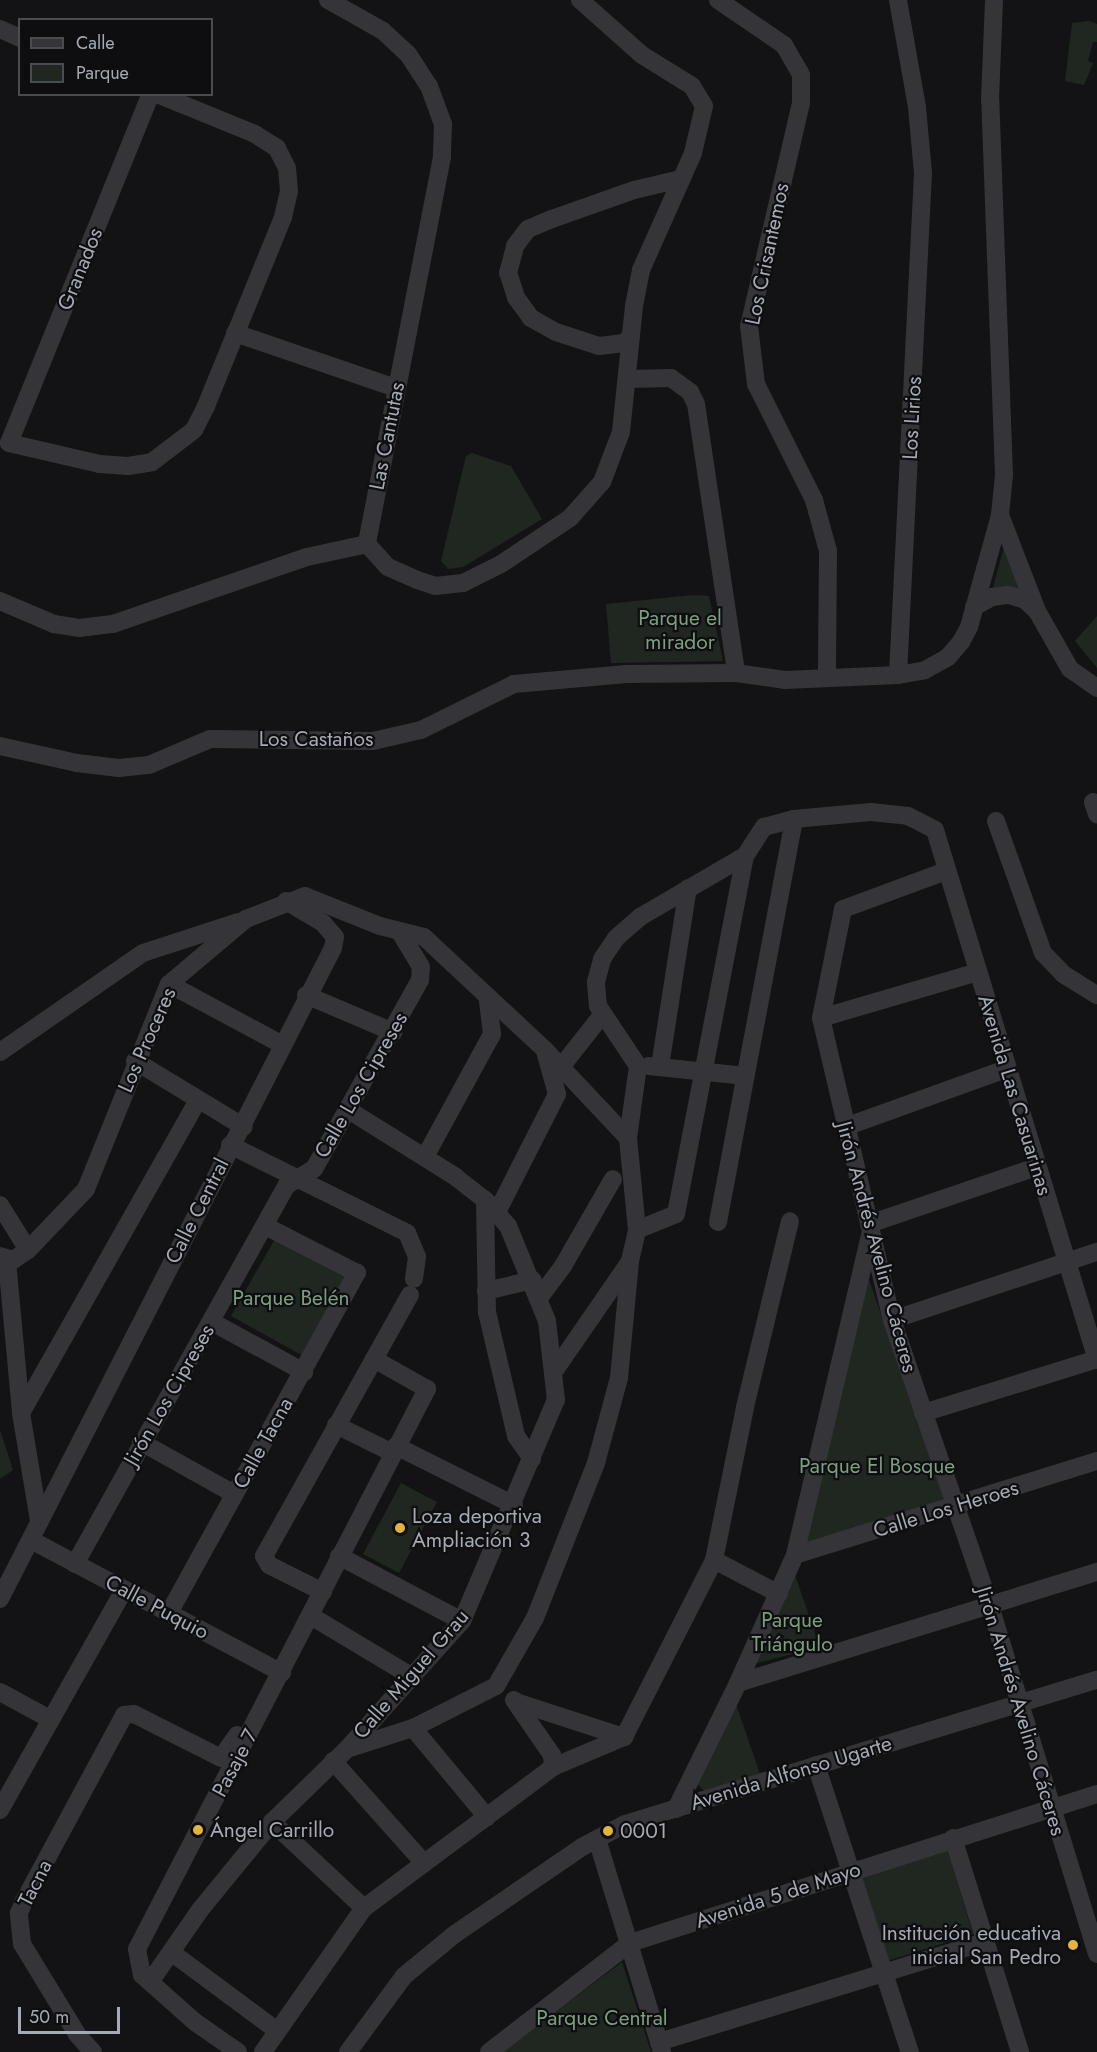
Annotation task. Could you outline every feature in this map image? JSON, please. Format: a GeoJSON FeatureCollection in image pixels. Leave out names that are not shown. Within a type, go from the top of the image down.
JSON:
{"type":"FeatureCollection","features":[{"type":"Feature","properties":{"kind":"street","name":"Las Cantutas"},"geometry":{"type":"LineString","coordinates":[[328,0],[383,31],[408,54],[429,86],[443,124],[442,157],[367,544]]}},
{"type":"Feature","properties":{"kind":"street"},"geometry":{"type":"LineString","coordinates":[[0,601],[54,624],[79,628],[112,624],[307,557],[367,544],[388,567],[435,585],[463,583],[501,564],[570,519],[602,482],[621,432],[629,379],[631,336],[641,270],[693,153],[704,106],[692,86],[642,55],[580,0]]}},
{"type":"Feature","properties":{"kind":"street","name":"Los Lirios"},"geometry":{"type":"LineString","coordinates":[[898,0],[917,107],[923,174],[898,675]]}},
{"type":"Feature","properties":{"kind":"street"},"geometry":{"type":"LineString","coordinates":[[629,379],[671,378],[690,392],[696,404],[736,673],[785,680],[898,675],[925,670],[948,657],[961,642],[974,608],[1000,514],[1004,475],[990,100],[994,0]]}},
{"type":"Feature","properties":{"kind":"street","name":"Los Crisantemos"},"geometry":{"type":"LineString","coordinates":[[717,1],[784,45],[801,75],[801,103],[748,326],[756,384],[814,500],[828,551],[827,678]]}},
{"type":"Feature","properties":{"kind":"street"},"geometry":{"type":"LineString","coordinates":[[0,29],[18,37]]}},
{"type":"Feature","properties":{"kind":"street","name":"Granados"},"geometry":{"type":"LineString","coordinates":[[5,445],[150,96]]}},
{"type":"Feature","properties":{"kind":"street"},"geometry":{"type":"LineString","coordinates":[[5,445],[99,464],[128,466],[152,462],[194,430],[282,217],[289,190],[288,168],[277,148],[255,134],[162,96]]}},
{"type":"Feature","properties":{"kind":"street"},"geometry":{"type":"LineString","coordinates":[[631,336],[624,343],[599,346],[556,332],[531,318],[516,297],[508,273],[515,246],[528,229],[544,222],[634,190],[681,179]]}},
{"type":"Feature","properties":{"kind":"street"},"geometry":{"type":"LineString","coordinates":[[236,333],[396,388]]}},
{"type":"Feature","properties":{"kind":"street"},"geometry":{"type":"LineString","coordinates":[[1000,514],[1037,610],[1070,669],[1097,688]]}},
{"type":"Feature","properties":{"kind":"street"},"geometry":{"type":"LineString","coordinates":[[974,608],[992,597],[1009,595],[1037,610]]}},
{"type":"Feature","properties":{"kind":"street","name":"Los Castaños"},"geometry":{"type":"LineString","coordinates":[[0,746],[77,763],[119,768],[149,765],[210,739],[373,741],[421,730],[514,684],[627,674],[736,673]]}},
{"type":"Feature","properties":{"kind":"street","name":"Avenida Las Casuarinas"},"geometry":{"type":"LineString","coordinates":[[794,819],[888,813],[926,822],[935,830],[1036,1167],[1097,1359]]}},
{"type":"Feature","properties":{"kind":"street"},"geometry":{"type":"LineString","coordinates":[[637,1230],[676,1214],[745,856],[764,827],[794,819],[718,1222]]}},
{"type":"Feature","properties":{"kind":"street"},"geometry":{"type":"LineString","coordinates":[[996,821],[1043,953],[1063,974],[1097,995]]}},
{"type":"Feature","properties":{"kind":"street"},"geometry":{"type":"LineString","coordinates":[[424,1863],[340,1755],[413,1728],[496,1686],[535,1618],[596,1463],[619,1378],[630,1262],[637,1230],[628,1138],[638,1066],[602,1016],[596,982],[608,947],[640,917],[745,856]]}},
{"type":"Feature","properties":{"kind":"street","name":"Jirón Andrés Avelino Cáceres"},"geometry":{"type":"LineString","coordinates":[[946,871],[842,911],[821,1018],[892,1320],[990,1606],[1050,1808],[1091,1916],[1097,1954]]}},
{"type":"Feature","properties":{"kind":"street"},"geometry":{"type":"LineString","coordinates":[[660,1066],[688,888]]}},
{"type":"Feature","properties":{"kind":"street","name":"Los Proceres"},"geometry":{"type":"LineString","coordinates":[[3,1258],[28,1250],[86,1189],[135,1061],[169,984],[246,919],[286,901],[305,896],[316,898],[359,918],[400,932],[424,937],[486,994]]}},
{"type":"Feature","properties":{"kind":"street","name":"Calle Central"},"geometry":{"type":"LineString","coordinates":[[2,1588],[31,1540],[230,1145],[244,1127],[306,996],[333,948],[335,937],[323,922],[286,901]]}},
{"type":"Feature","properties":{"kind":"street"},"geometry":{"type":"LineString","coordinates":[[0,1052],[143,953],[246,919]]}},
{"type":"Feature","properties":{"kind":"street","name":"Calle Los Cipreses"},"geometry":{"type":"LineString","coordinates":[[265,1226],[287,1185],[295,1178],[314,1169],[350,1111],[420,980],[421,967],[400,932]]}},
{"type":"Feature","properties":{"kind":"street"},"geometry":{"type":"LineString","coordinates":[[821,1018],[978,972]]}},
{"type":"Feature","properties":{"kind":"street"},"geometry":{"type":"LineString","coordinates":[[169,984],[283,1045]]}},
{"type":"Feature","properties":{"kind":"street"},"geometry":{"type":"LineString","coordinates":[[486,994],[545,1050],[628,1138]]}},
{"type":"Feature","properties":{"kind":"street"},"geometry":{"type":"LineString","coordinates":[[425,1157],[492,1034],[493,1019],[486,994]]}},
{"type":"Feature","properties":{"kind":"street"},"geometry":{"type":"LineString","coordinates":[[306,996],[393,1032]]}},
{"type":"Feature","properties":{"kind":"street"},"geometry":{"type":"LineString","coordinates":[[561,1067],[602,1016]]}},
{"type":"Feature","properties":{"kind":"street"},"geometry":{"type":"LineString","coordinates":[[532,1459],[516,1436],[487,1312],[486,1291],[491,1206],[557,1094],[545,1050]]}},
{"type":"Feature","properties":{"kind":"street"},"geometry":{"type":"LineString","coordinates":[[135,1061],[244,1127]]}},
{"type":"Feature","properties":{"kind":"street"},"geometry":{"type":"LineString","coordinates":[[638,1066],[703,1070],[745,1077]]}},
{"type":"Feature","properties":{"kind":"street"},"geometry":{"type":"LineString","coordinates":[[845,1127],[1006,1069]]}},
{"type":"Feature","properties":{"kind":"street"},"geometry":{"type":"LineString","coordinates":[[21,1413],[198,1100]]}},
{"type":"Feature","properties":{"kind":"street","name":"Calle Miguel Grau"},"geometry":{"type":"LineString","coordinates":[[150,1982],[272,1822],[340,1755],[368,1722],[414,1678],[462,1622],[514,1505],[556,1400],[547,1321],[517,1240],[491,1206],[425,1157],[350,1111]]}},
{"type":"Feature","properties":{"kind":"street"},"geometry":{"type":"LineString","coordinates":[[230,1145],[407,1233],[417,1257],[412,1287],[264,1556],[269,1565],[323,1592]]}},
{"type":"Feature","properties":{"kind":"street"},"geometry":{"type":"LineString","coordinates":[[675,1809],[738,1683],[795,1555],[870,1227],[1036,1167]]}},
{"type":"Feature","properties":{"kind":"street"},"geometry":{"type":"LineString","coordinates":[[539,1298],[563,1266],[613,1179]]}},
{"type":"Feature","properties":{"kind":"street"},"geometry":{"type":"LineString","coordinates":[[0,1204],[28,1250]]}},
{"type":"Feature","properties":{"kind":"street"},"geometry":{"type":"LineString","coordinates":[[263,2052],[276,2030],[364,1908],[554,1767],[624,1737],[714,1560],[745,1407],[790,1221]]}},
{"type":"Feature","properties":{"kind":"street","name":"Calle Tacna"},"geometry":{"type":"LineString","coordinates":[[169,1613],[357,1273],[265,1226]]}},
{"type":"Feature","properties":{"kind":"street","name":"Jirón Los Cipreses"},"geometry":{"type":"LineString","coordinates":[[75,1564],[141,1442],[212,1322],[265,1226]]}},
{"type":"Feature","properties":{"kind":"street"},"geometry":{"type":"LineString","coordinates":[[892,1320],[1097,1252]]}},
{"type":"Feature","properties":{"kind":"street"},"geometry":{"type":"LineString","coordinates":[[3,1258],[21,1413],[39,1521]]}},
{"type":"Feature","properties":{"kind":"street"},"geometry":{"type":"LineString","coordinates":[[554,1373],[630,1262]]}},
{"type":"Feature","properties":{"kind":"street"},"geometry":{"type":"LineString","coordinates":[[486,1291],[533,1280]]}},
{"type":"Feature","properties":{"kind":"street"},"geometry":{"type":"LineString","coordinates":[[212,1322],[304,1372]]}},
{"type":"Feature","properties":{"kind":"street","name":"Pasaje 7"},"geometry":{"type":"LineString","coordinates":[[150,1982],[138,1966],[137,1949],[282,1673],[339,1556],[427,1386],[374,1359]]}},
{"type":"Feature","properties":{"kind":"street"},"geometry":{"type":"LineString","coordinates":[[923,1413],[1097,1359]]}},
{"type":"Feature","properties":{"kind":"street"},"geometry":{"type":"LineString","coordinates":[[336,1425],[395,1449],[514,1505]]}},
{"type":"Feature","properties":{"kind":"street"},"geometry":{"type":"LineString","coordinates":[[141,1442],[234,1494]]}},
{"type":"Feature","properties":{"kind":"street","name":"Calle Los Heroes"},"geometry":{"type":"LineString","coordinates":[[795,1555],[955,1508],[1097,1461]]}},
{"type":"Feature","properties":{"kind":"street","name":"Calle Puquio"},"geometry":{"type":"LineString","coordinates":[[31,1540],[282,1673]]}},
{"type":"Feature","properties":{"kind":"street"},"geometry":{"type":"LineString","coordinates":[[339,1556],[462,1622]]}},
{"type":"Feature","properties":{"kind":"street"},"geometry":{"type":"LineString","coordinates":[[714,1560],[779,1594]]}},
{"type":"Feature","properties":{"kind":"street"},"geometry":{"type":"LineString","coordinates":[[738,1683],[1097,1572]]}},
{"type":"Feature","properties":{"kind":"street"},"geometry":{"type":"LineString","coordinates":[[0,1810],[124,1590]]}},
{"type":"Feature","properties":{"kind":"street"},"geometry":{"type":"LineString","coordinates":[[311,1616],[414,1678]]}},
{"type":"Feature","properties":{"kind":"street","name":"Avenida Alfonso Ugarte"},"geometry":{"type":"LineString","coordinates":[[349,2051],[404,1976],[455,1934],[597,1839],[625,1824],[1097,1680]]}},
{"type":"Feature","properties":{"kind":"street"},"geometry":{"type":"LineString","coordinates":[[496,1686],[516,1702],[552,1755],[554,1767]]}},
{"type":"Feature","properties":{"kind":"street"},"geometry":{"type":"LineString","coordinates":[[0,1692],[50,1719]]}},
{"type":"Feature","properties":{"kind":"street"},"geometry":{"type":"LineString","coordinates":[[516,1702],[624,1737]]}},
{"type":"Feature","properties":{"kind":"street","name":"Tacna"},"geometry":{"type":"LineString","coordinates":[[93,2052],[22,1944],[19,1913],[129,1713],[221,1758],[241,1730],[265,1705]]}},
{"type":"Feature","properties":{"kind":"street"},"geometry":{"type":"LineString","coordinates":[[413,1728],[487,1817]]}},
{"type":"Feature","properties":{"kind":"street"},"geometry":{"type":"LineString","coordinates":[[816,1765],[910,2052]]}},
{"type":"Feature","properties":{"kind":"street","name":"Avenida 5 de Mayo"},"geometry":{"type":"LineString","coordinates":[[489,2052],[630,1943],[953,1838],[1097,1794]]}},
{"type":"Feature","properties":{"kind":"street"},"geometry":{"type":"LineString","coordinates":[[272,1822],[364,1908]]}},
{"type":"Feature","properties":{"kind":"street"},"geometry":{"type":"LineString","coordinates":[[953,1838],[1020,2052]]}},
{"type":"Feature","properties":{"kind":"street"},"geometry":{"type":"LineString","coordinates":[[597,1839],[661,2047],[884,1972],[984,1942]]}},
{"type":"Feature","properties":{"kind":"street"},"geometry":{"type":"LineString","coordinates":[[171,1952],[276,2030]]}},
{"type":"Feature","properties":{"kind":"street"},"geometry":{"type":"LineString","coordinates":[[150,1982],[195,2022],[238,2052]]}},
{"type":"Feature","properties":{"kind":"green space"},"geometry":{"type":"Polygon","coordinates":[[[1089,21],[1097,24],[1097,42],[1093,42],[1088,61],[1093,63],[1084,85],[1065,81],[1072,23],[1089,21]]]}},
{"type":"Feature","properties":{"kind":"green space"},"geometry":{"type":"Polygon","coordinates":[[[472,453],[511,466],[542,519],[463,567],[448,569],[441,561],[466,456],[472,453]]]}},
{"type":"Feature","properties":{"kind":"green space"},"geometry":{"type":"Polygon","coordinates":[[[1004,547],[1024,588],[992,591],[1004,547]]]}},
{"type":"Feature","properties":{"kind":"green space","name":"Parque el mirador"},"geometry":{"type":"Polygon","coordinates":[[[693,595],[709,596],[723,661],[611,663],[606,604],[693,595]]]}},
{"type":"Feature","properties":{"kind":"green space"},"geometry":{"type":"Polygon","coordinates":[[[1097,616],[1097,668],[1075,641],[1097,616]]]}},
{"type":"Feature","properties":{"kind":"green space","name":"Parque Belén"},"geometry":{"type":"Polygon","coordinates":[[[276,1237],[350,1276],[307,1358],[231,1316],[276,1237]]]}},
{"type":"Feature","properties":{"kind":"green space","name":"Parque El Bosque"},"geometry":{"type":"Polygon","coordinates":[[[866,1271],[947,1503],[804,1543],[866,1271]]]}},
{"type":"Feature","properties":{"kind":"green space"},"geometry":{"type":"Polygon","coordinates":[[[0,1430],[13,1470],[0,1479],[0,1430]]]}},
{"type":"Feature","properties":{"kind":"green space","name":"Loza deportiva Ampliación 3"},"geometry":{"type":"Polygon","coordinates":[[[401,1483],[437,1502],[399,1573],[363,1554],[401,1483]]]}},
{"type":"Feature","properties":{"kind":"green space","name":"Parque Triángulo"},"geometry":{"type":"Polygon","coordinates":[[[795,1575],[820,1647],[757,1663],[755,1659],[795,1575]]]}},
{"type":"Feature","properties":{"kind":"green space"},"geometry":{"type":"Polygon","coordinates":[[[736,1704],[760,1774],[707,1793],[698,1785],[699,1773],[736,1704]]]}},
{"type":"Feature","properties":{"kind":"green space"},"geometry":{"type":"Polygon","coordinates":[[[947,1849],[973,1934],[884,1962],[857,1877],[947,1849]]]}},
{"type":"Feature","properties":{"kind":"green space","name":"Parque Central"},"geometry":{"type":"Polygon","coordinates":[[[622,1962],[651,2052],[502,2052],[622,1962]]]}},
{"type":"Feature","properties":{"kind":"place","name":"Loza deportiva Ampliación 3"},"geometry":{"type":"Point","coordinates":[400,1528]}},
{"type":"Feature","properties":{"kind":"place","name":"Ángel Carrillo"},"geometry":{"type":"Point","coordinates":[198,1830]}},
{"type":"Feature","properties":{"kind":"place","name":"0001"},"geometry":{"type":"Point","coordinates":[608,1831]}},
{"type":"Feature","properties":{"kind":"place","name":"Institución educativa inicial San Pedro"},"geometry":{"type":"Point","coordinates":[1073,1945]}}]}
